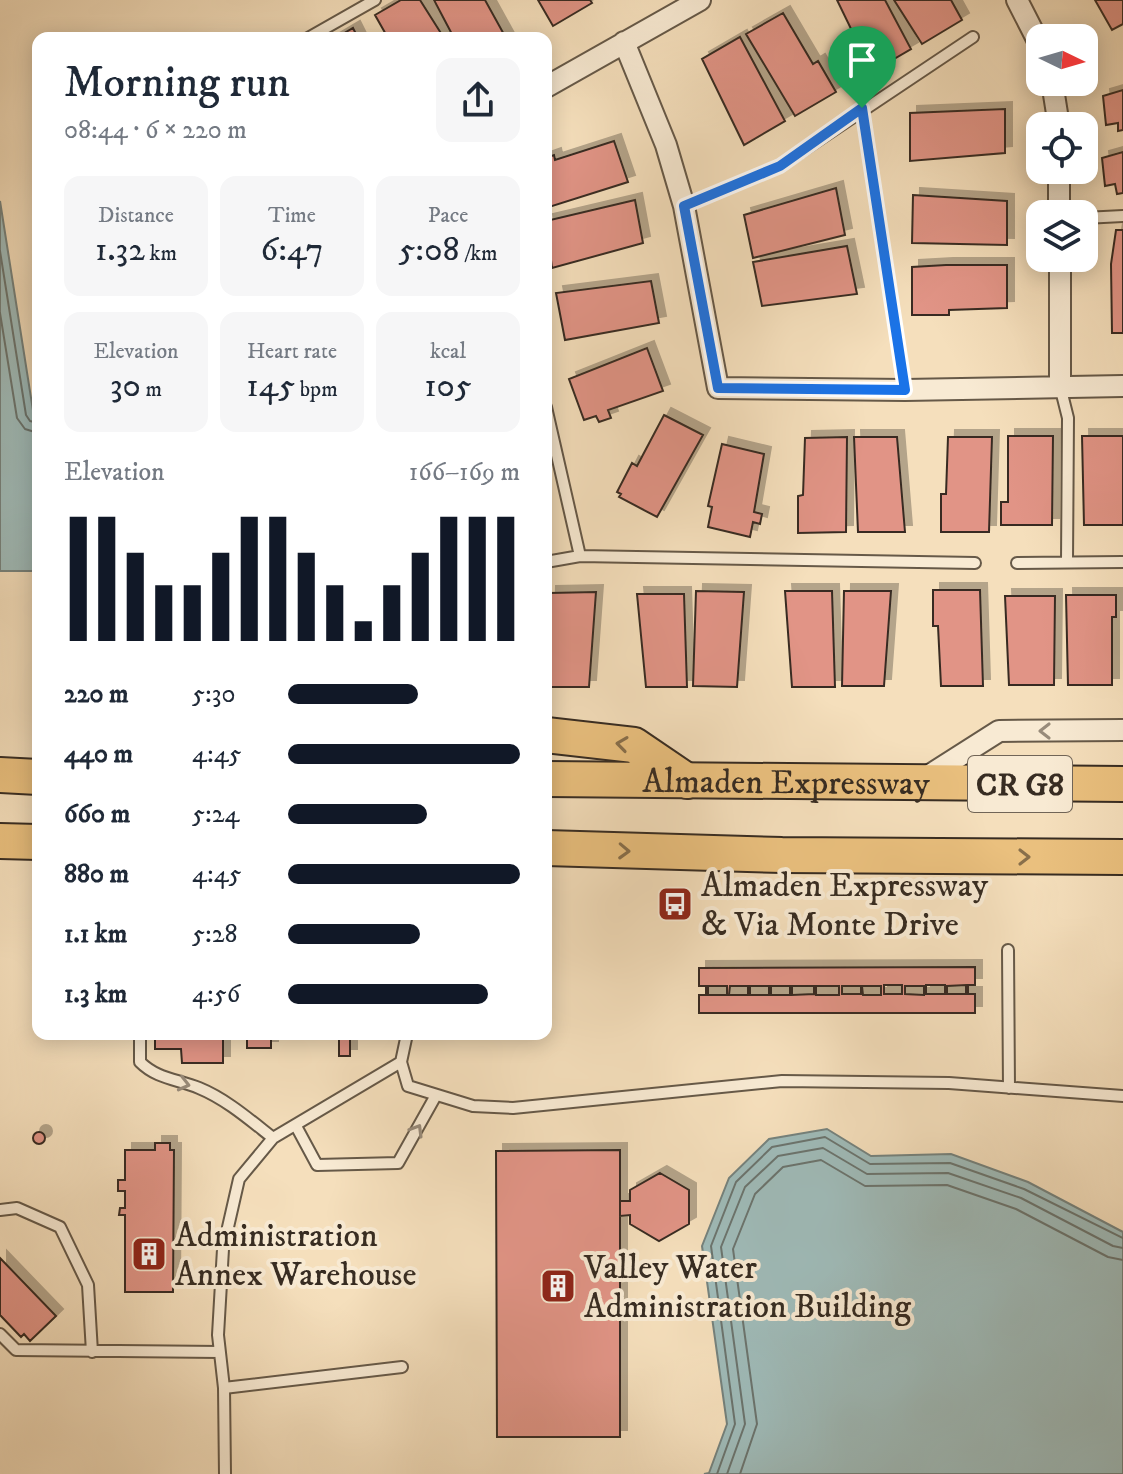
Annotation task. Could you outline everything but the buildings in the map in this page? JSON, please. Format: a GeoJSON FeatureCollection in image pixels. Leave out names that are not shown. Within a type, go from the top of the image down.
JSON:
{"type":"FeatureCollection","features":[{"type":"Feature","properties":{"kind":"main road"},"geometry":{"type":"LineString","coordinates":[[552,736],[634,745],[687,781]]}},
{"type":"Feature","properties":{"kind":"main road"},"geometry":{"type":"LineString","coordinates":[[0,775],[32,777]]}},
{"type":"Feature","properties":{"kind":"main road","name":"Almaden Expressway"},"geometry":{"type":"LineString","coordinates":[[552,779],[1123,784]]}},
{"type":"Feature","properties":{"kind":"main road"},"geometry":{"type":"LineString","coordinates":[[0,841],[32,842]]}},
{"type":"Feature","properties":{"kind":"main road","name":"CR G8"},"geometry":{"type":"LineString","coordinates":[[552,848],[782,855],[1123,857]]}},
{"type":"Feature","properties":{"kind":"street"},"geometry":{"type":"LineString","coordinates":[[552,84],[700,0]]}},
{"type":"Feature","properties":{"kind":"street"},"geometry":{"type":"LineString","coordinates":[[1017,0],[1029,24]]}},
{"type":"Feature","properties":{"kind":"street"},"geometry":{"type":"LineString","coordinates":[[624,42],[666,145],[684,206],[718,388],[905,390],[1123,386]]}},
{"type":"Feature","properties":{"kind":"street"},"geometry":{"type":"LineString","coordinates":[[1060,272],[1060,386]]}},
{"type":"Feature","properties":{"kind":"street"},"geometry":{"type":"LineString","coordinates":[[918,783],[999,731],[1123,730]]}},
{"type":"Feature","properties":{"kind":"lane"},"geometry":{"type":"LineString","coordinates":[[319,32],[375,0]]}},
{"type":"Feature","properties":{"kind":"lane"},"geometry":{"type":"LineString","coordinates":[[684,206],[780,166],[862,108],[973,37]]}},
{"type":"Feature","properties":{"kind":"lane"},"geometry":{"type":"LineString","coordinates":[[862,108],[905,390]]}},
{"type":"Feature","properties":{"kind":"lane"},"geometry":{"type":"LineString","coordinates":[[1098,217],[1123,216]]}},
{"type":"Feature","properties":{"kind":"lane"},"geometry":{"type":"LineString","coordinates":[[1060,386],[1068,418],[1067,562]]}},
{"type":"Feature","properties":{"kind":"lane"},"geometry":{"type":"LineString","coordinates":[[552,433],[580,556]]}},
{"type":"Feature","properties":{"kind":"lane"},"geometry":{"type":"LineString","coordinates":[[552,561],[580,556],[975,563]]}},
{"type":"Feature","properties":{"kind":"lane"},"geometry":{"type":"LineString","coordinates":[[1017,563],[1123,562]]}},
{"type":"Feature","properties":{"kind":"lane"},"geometry":{"type":"LineString","coordinates":[[1008,950],[1009,1088]]}},
{"type":"Feature","properties":{"kind":"lane"},"geometry":{"type":"LineString","coordinates":[[140,1040],[140,1062],[149,1071],[198,1088],[240,1111],[273,1138]]}},
{"type":"Feature","properties":{"kind":"lane"},"geometry":{"type":"LineString","coordinates":[[406,1040],[401,1062],[408,1086],[435,1097],[473,1106],[513,1108],[782,1081],[1009,1088],[1123,1096]]}},
{"type":"Feature","properties":{"kind":"lane"},"geometry":{"type":"LineString","coordinates":[[225,1474],[224,1388],[220,1352],[223,1249],[239,1179],[273,1138],[401,1062]]}},
{"type":"Feature","properties":{"kind":"lane"},"geometry":{"type":"LineString","coordinates":[[296,1126],[317,1165],[398,1163],[435,1097]]}},
{"type":"Feature","properties":{"kind":"lane"},"geometry":{"type":"LineString","coordinates":[[0,1210],[17,1208],[60,1227],[88,1285],[92,1352]]}},
{"type":"Feature","properties":{"kind":"lane"},"geometry":{"type":"LineString","coordinates":[[0,1334],[16,1350],[220,1352]]}},
{"type":"Feature","properties":{"kind":"lane"},"geometry":{"type":"LineString","coordinates":[[224,1388],[402,1367]]}},
{"type":"Feature","properties":{"kind":"water"},"geometry":{"type":"Polygon","coordinates":[[[0,201],[32,404],[32,571],[0,571],[0,201]]]}},
{"type":"Feature","properties":{"kind":"water"},"geometry":{"type":"Polygon","coordinates":[[[827,1129],[871,1156],[951,1154],[1028,1182],[1123,1232],[1123,1474],[704,1474],[709,1473],[727,1424],[702,1246],[729,1178],[769,1139],[827,1129]]]}},
{"type":"Feature","properties":{"kind":"place","name":"Almaden Expressway & Via Monte Drive"},"geometry":{"type":"Point","coordinates":[675,904]}},
{"type":"Feature","properties":{"kind":"place","name":"Administration Annex Warehouse"},"geometry":{"type":"Point","coordinates":[149,1254]}},
{"type":"Feature","properties":{"kind":"place","name":"Valley Water Administration Building"},"geometry":{"type":"Point","coordinates":[558,1286]}},
{"type":"Feature","properties":{"kind":"route"},"geometry":{"type":"LineString","coordinates":[[862,108],[905,390],[718,388],[684,206],[780,166],[862,108]]}}]}
